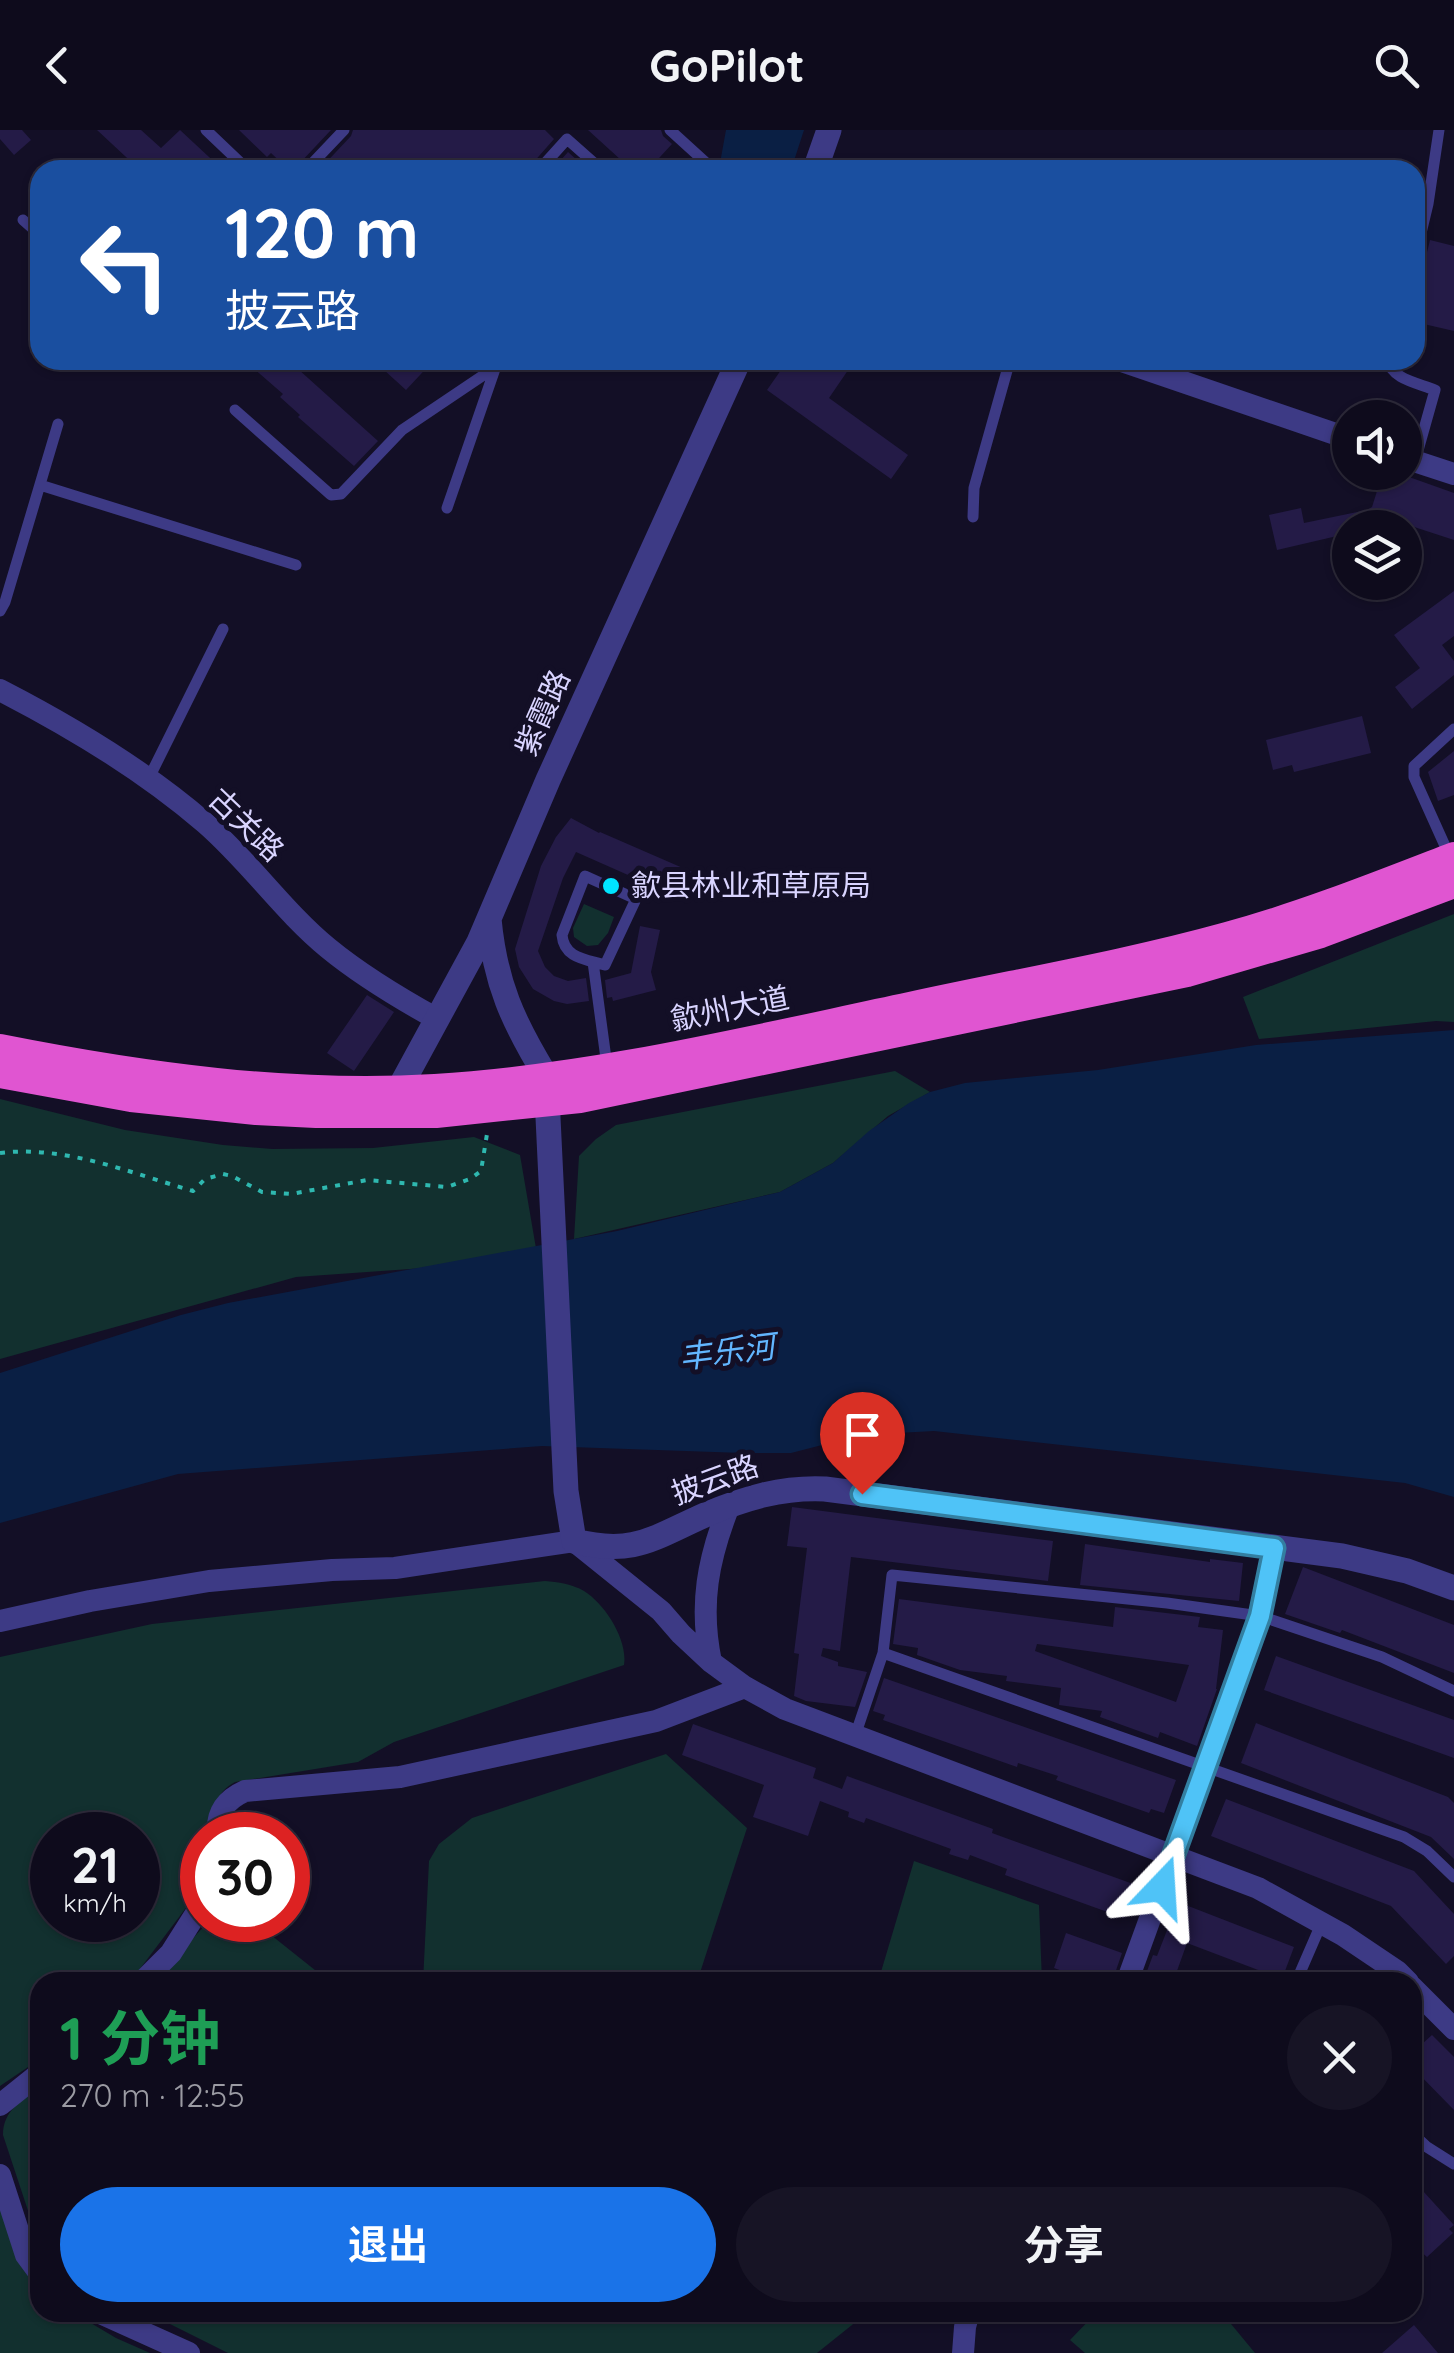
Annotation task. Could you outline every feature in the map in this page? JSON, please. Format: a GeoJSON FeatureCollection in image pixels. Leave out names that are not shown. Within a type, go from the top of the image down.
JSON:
{"type":"FeatureCollection","features":[{"type":"Feature","properties":{"kind":"highway","name":"歙州大道"},"geometry":{"type":"LineString","coordinates":[[0,1074],[131,1098],[256,1111],[376,1115],[491,1108],[608,1067],[1181,948],[1453,866]]}},
{"type":"Feature","properties":{"kind":"highway","name":"歙州大道"},"geometry":{"type":"LineString","coordinates":[[0,1048],[196,1080],[316,1088],[546,1089],[580,1099],[1187,973],[1304,940],[1453,866]]}},
{"type":"Feature","properties":{"kind":"street"},"geometry":{"type":"LineString","coordinates":[[819,160],[829,130]]}},
{"type":"Feature","properties":{"kind":"street","name":"紫霞路"},"geometry":{"type":"LineString","coordinates":[[399,1089],[479,942],[548,780],[734,370]]}},
{"type":"Feature","properties":{"kind":"street"},"geometry":{"type":"LineString","coordinates":[[1148,370],[1332,433]]}},
{"type":"Feature","properties":{"kind":"street"},"geometry":{"type":"LineString","coordinates":[[1422,463],[1454,474]]}},
{"type":"Feature","properties":{"kind":"street","name":"古关路"},"geometry":{"type":"LineString","coordinates":[[0,690],[148,780],[206,824],[326,946],[380,987],[437,1020]]}},
{"type":"Feature","properties":{"kind":"street"},"geometry":{"type":"LineString","coordinates":[[489,919],[503,993],[546,1089],[566,1491],[574,1541],[662,1611],[711,1662],[784,1709],[1258,1888],[1322,1922],[1394,1972]]}},
{"type":"Feature","properties":{"kind":"street","name":"披云路"},"geometry":{"type":"LineString","coordinates":[[0,1621],[90,1600],[209,1581],[396,1568],[574,1541],[611,1548],[640,1544],[762,1494],[825,1489],[1374,1562],[1454,1588]]}},
{"type":"Feature","properties":{"kind":"street"},"geometry":{"type":"LineString","coordinates":[[711,1662],[705,1634],[705,1599],[711,1559],[729,1506]]}},
{"type":"Feature","properties":{"kind":"street"},"geometry":{"type":"LineString","coordinates":[[1131,1972],[1260,1616],[1274,1548]]}},
{"type":"Feature","properties":{"kind":"street"},"geometry":{"type":"LineString","coordinates":[[220,1812],[245,1791],[400,1777],[656,1720],[745,1687]]}},
{"type":"Feature","properties":{"kind":"street"},"geometry":{"type":"LineString","coordinates":[[153,1972],[180,1941]]}},
{"type":"Feature","properties":{"kind":"street"},"geometry":{"type":"LineString","coordinates":[[1422,1997],[1454,2030]]}},
{"type":"Feature","properties":{"kind":"street"},"geometry":{"type":"LineString","coordinates":[[0,2106],[30,2081]]}},
{"type":"Feature","properties":{"kind":"street"},"geometry":{"type":"LineString","coordinates":[[0,2176],[30,2261]]}},
{"type":"Feature","properties":{"kind":"street"},"geometry":{"type":"LineString","coordinates":[[120,2322],[190,2353]]}},
{"type":"Feature","properties":{"kind":"street"},"geometry":{"type":"LineString","coordinates":[[964,2353],[966,2322]]}},
{"type":"Feature","properties":{"kind":"lane"},"geometry":{"type":"LineString","coordinates":[[206,130],[238,160]]}},
{"type":"Feature","properties":{"kind":"lane"},"geometry":{"type":"LineString","coordinates":[[316,160],[344,130]]}},
{"type":"Feature","properties":{"kind":"lane"},"geometry":{"type":"LineString","coordinates":[[670,130],[703,160]]}},
{"type":"Feature","properties":{"kind":"lane"},"geometry":{"type":"LineString","coordinates":[[1425,216],[1439,130]]}},
{"type":"Feature","properties":{"kind":"lane"},"geometry":{"type":"LineString","coordinates":[[547,160],[567,139],[591,160]]}},
{"type":"Feature","properties":{"kind":"lane"},"geometry":{"type":"LineString","coordinates":[[23,220],[30,226]]}},
{"type":"Feature","properties":{"kind":"lane"},"geometry":{"type":"LineString","coordinates":[[235,410],[331,495],[341,494],[402,430],[491,370]]}},
{"type":"Feature","properties":{"kind":"lane"},"geometry":{"type":"LineString","coordinates":[[447,508],[498,370]]}},
{"type":"Feature","properties":{"kind":"lane"},"geometry":{"type":"LineString","coordinates":[[972,517],[974,488],[1007,370]]}},
{"type":"Feature","properties":{"kind":"lane"},"geometry":{"type":"LineString","coordinates":[[1392,370],[1435,390],[1422,426]]}},
{"type":"Feature","properties":{"kind":"lane"},"geometry":{"type":"LineString","coordinates":[[0,612],[58,424]]}},
{"type":"Feature","properties":{"kind":"lane"},"geometry":{"type":"LineString","coordinates":[[40,485],[296,566]]}},
{"type":"Feature","properties":{"kind":"lane"},"geometry":{"type":"LineString","coordinates":[[148,780],[224,629]]}},
{"type":"Feature","properties":{"kind":"lane"},"geometry":{"type":"LineString","coordinates":[[1453,866],[1414,776],[1414,766],[1454,729]]}},
{"type":"Feature","properties":{"kind":"lane"},"geometry":{"type":"LineString","coordinates":[[585,876],[636,899],[604,965],[592,962],[571,955],[562,940],[585,876]]}},
{"type":"Feature","properties":{"kind":"lane"},"geometry":{"type":"LineString","coordinates":[[592,962],[608,1067]]}},
{"type":"Feature","properties":{"kind":"lane"},"geometry":{"type":"LineString","coordinates":[[856,1736],[883,1653],[892,1574],[1260,1616],[1382,1658],[1454,1691]]}},
{"type":"Feature","properties":{"kind":"lane"},"geometry":{"type":"LineString","coordinates":[[883,1653],[1404,1838],[1427,1851],[1454,1877]]}},
{"type":"Feature","properties":{"kind":"lane"},"geometry":{"type":"LineString","coordinates":[[1300,1972],[1322,1922]]}},
{"type":"Feature","properties":{"kind":"lane"},"geometry":{"type":"LineString","coordinates":[[1422,2143],[1454,2164]]}},
{"type":"Feature","properties":{"kind":"path"},"geometry":{"type":"LineString","coordinates":[[0,1153],[71,1156],[193,1191],[206,1178],[223,1174],[262,1192],[290,1194],[367,1180],[448,1187],[470,1180],[481,1171],[491,1108]]}},
{"type":"Feature","properties":{"kind":"green space"},"geometry":{"type":"Polygon","coordinates":[[[584,904],[614,917],[598,945],[587,946],[574,937],[573,928],[584,904]]]}},
{"type":"Feature","properties":{"kind":"green space"},"geometry":{"type":"Polygon","coordinates":[[[1454,914],[1454,1022],[1259,1039],[1243,997],[1454,914]]]}},
{"type":"Feature","properties":{"kind":"green space"},"geometry":{"type":"Polygon","coordinates":[[[895,1071],[930,1092],[888,1116],[833,1163],[780,1192],[574,1239],[579,1156],[616,1125],[895,1071]]]}},
{"type":"Feature","properties":{"kind":"green space"},"geometry":{"type":"Polygon","coordinates":[[[0,1099],[125,1130],[272,1149],[373,1148],[474,1137],[520,1155],[538,1260],[296,1277],[0,1359],[0,1099]]]}},
{"type":"Feature","properties":{"kind":"green space"},"geometry":{"type":"Polygon","coordinates":[[[545,1581],[579,1589],[600,1605],[619,1634],[624,1665],[394,1742],[358,1762],[235,1782],[223,1792],[214,1812],[180,1812],[180,1916],[138,1972],[30,1972],[30,2066],[0,2086],[0,1657],[152,1624],[545,1581]]]}},
{"type":"Feature","properties":{"kind":"green space"},"geometry":{"type":"Polygon","coordinates":[[[666,1754],[747,1828],[700,1972],[423,1972],[429,1861],[439,1844],[472,1818],[666,1754]]]}},
{"type":"Feature","properties":{"kind":"green space"},"geometry":{"type":"Polygon","coordinates":[[[914,1861],[1039,1905],[1042,1972],[881,1972],[914,1861]]]}},
{"type":"Feature","properties":{"kind":"green space"},"geometry":{"type":"Polygon","coordinates":[[[189,1942],[280,1942],[317,1972],[161,1972],[189,1942]]]}},
{"type":"Feature","properties":{"kind":"green space"},"geometry":{"type":"Polygon","coordinates":[[[30,2093],[30,2217],[3,2135],[6,2119],[30,2093]]]}},
{"type":"Feature","properties":{"kind":"green space"},"geometry":{"type":"Polygon","coordinates":[[[0,2170],[30,2256],[30,2322],[89,2322],[150,2353],[0,2353],[0,2170]]]}},
{"type":"Feature","properties":{"kind":"green space"},"geometry":{"type":"Polygon","coordinates":[[[166,2322],[856,2322],[817,2353],[228,2353],[166,2322]]]}},
{"type":"Feature","properties":{"kind":"green space"},"geometry":{"type":"Polygon","coordinates":[[[1087,2322],[1229,2322],[1255,2353],[1085,2353],[1070,2340],[1087,2322]]]}},
{"type":"Feature","properties":{"kind":"water"},"geometry":{"type":"Polygon","coordinates":[[[726,130],[804,130],[794,160],[721,160],[726,130]]]}},
{"type":"Feature","properties":{"kind":"water","name":"丰乐河"},"geometry":{"type":"Polygon","coordinates":[[[1454,1030],[1454,1497],[1405,1483],[934,1431],[861,1435],[791,1453],[542,1446],[178,1474],[0,1523],[0,1373],[228,1303],[617,1231],[780,1192],[833,1163],[909,1103],[930,1092],[965,1083],[1098,1070],[1256,1045],[1454,1030]]]}},
{"type":"Feature","properties":{"kind":"building"},"geometry":{"type":"Polygon","coordinates":[[[0,130],[22,130],[31,140],[14,155],[0,139],[0,130]]]}},
{"type":"Feature","properties":{"kind":"building"},"geometry":{"type":"Polygon","coordinates":[[[97,130],[141,130],[161,148],[180,130],[212,160],[129,160],[97,130]]]}},
{"type":"Feature","properties":{"kind":"building"},"geometry":{"type":"Polygon","coordinates":[[[239,130],[331,130],[303,160],[278,160],[271,153],[267,157],[239,130]]]}},
{"type":"Feature","properties":{"kind":"building"},"geometry":{"type":"Polygon","coordinates":[[[353,130],[545,130],[554,139],[536,160],[328,160],[353,130]]]}},
{"type":"Feature","properties":{"kind":"building"},"geometry":{"type":"Polygon","coordinates":[[[588,130],[661,130],[672,144],[657,160],[621,160],[588,130]]]}},
{"type":"Feature","properties":{"kind":"building"},"geometry":{"type":"Polygon","coordinates":[[[568,152],[577,160],[561,160],[568,152]]]}},
{"type":"Feature","properties":{"kind":"building"},"geometry":{"type":"Polygon","coordinates":[[[1430,240],[1454,246],[1454,331],[1425,324],[1425,261],[1430,240]]]}},
{"type":"Feature","properties":{"kind":"building"},"geometry":{"type":"Polygon","coordinates":[[[255,370],[299,370],[378,441],[354,466],[298,417],[280,397],[283,394],[255,370]]]}},
{"type":"Feature","properties":{"kind":"building"},"geometry":{"type":"Polygon","coordinates":[[[384,370],[425,370],[406,390],[384,370]]]}},
{"type":"Feature","properties":{"kind":"building"},"geometry":{"type":"Polygon","coordinates":[[[781,370],[848,370],[829,398],[908,455],[891,479],[767,390],[781,370]]]}},
{"type":"Feature","properties":{"kind":"building"},"geometry":{"type":"Polygon","coordinates":[[[1422,482],[1454,493],[1454,540],[1422,530],[1422,510],[1367,510],[1372,507],[1377,490],[1422,490],[1422,482]]]}},
{"type":"Feature","properties":{"kind":"building"},"geometry":{"type":"Polygon","coordinates":[[[1301,508],[1304,523],[1332,517],[1332,537],[1277,550],[1269,515],[1301,508]]]}},
{"type":"Feature","properties":{"kind":"building"},"geometry":{"type":"Polygon","coordinates":[[[1454,591],[1454,636],[1442,645],[1454,661],[1454,675],[1412,709],[1395,687],[1420,668],[1394,635],[1454,591]]]}},
{"type":"Feature","properties":{"kind":"building"},"geometry":{"type":"Polygon","coordinates":[[[1362,716],[1371,753],[1294,772],[1292,765],[1273,770],[1266,740],[1362,716]]]}},
{"type":"Feature","properties":{"kind":"building"},"geometry":{"type":"Polygon","coordinates":[[[1454,751],[1454,795],[1438,801],[1428,772],[1454,751]]]}},
{"type":"Feature","properties":{"kind":"building"},"geometry":{"type":"Polygon","coordinates":[[[571,818],[692,872],[680,898],[576,852],[538,951],[554,976],[568,981],[586,978],[589,1001],[567,1004],[533,989],[519,967],[515,949],[541,866],[571,818]]]}},
{"type":"Feature","properties":{"kind":"building"},"geometry":{"type":"Polygon","coordinates":[[[640,926],[660,930],[651,972],[656,990],[613,1001],[612,997],[607,998],[605,980],[631,973],[640,926]]]}},
{"type":"Feature","properties":{"kind":"building"},"geometry":{"type":"Polygon","coordinates":[[[367,995],[394,1012],[354,1071],[327,1053],[367,995]]]}},
{"type":"Feature","properties":{"kind":"building"},"geometry":{"type":"Polygon","coordinates":[[[792,1507],[1053,1541],[1048,1581],[851,1557],[840,1651],[823,1648],[821,1656],[838,1662],[838,1666],[867,1672],[855,1707],[806,1701],[794,1696],[799,1654],[794,1653],[807,1548],[787,1546],[792,1507]]]}},
{"type":"Feature","properties":{"kind":"building"},"geometry":{"type":"Polygon","coordinates":[[[1085,1544],[1243,1563],[1239,1601],[1080,1585],[1085,1544]]]}},
{"type":"Feature","properties":{"kind":"building"},"geometry":{"type":"Polygon","coordinates":[[[1303,1567],[1454,1625],[1454,1673],[1342,1630],[1340,1633],[1285,1614],[1303,1567]]]}},
{"type":"Feature","properties":{"kind":"building"},"geometry":{"type":"Polygon","coordinates":[[[899,1599],[1113,1627],[1115,1607],[1200,1617],[1198,1627],[1223,1630],[1217,1689],[1197,1746],[1160,1732],[1158,1738],[1100,1717],[1102,1711],[1059,1705],[1061,1688],[960,1670],[917,1655],[918,1648],[893,1644],[899,1599]],[[1037,1644],[1035,1651],[1176,1702],[1189,1665],[1037,1644]]]}},
{"type":"Feature","properties":{"kind":"building"},"geometry":{"type":"Polygon","coordinates":[[[1276,1656],[1454,1720],[1454,1758],[1264,1690],[1276,1656]]]}},
{"type":"Feature","properties":{"kind":"building"},"geometry":{"type":"Polygon","coordinates":[[[884,1678],[1176,1780],[1164,1813],[1151,1809],[1149,1813],[1056,1780],[1058,1776],[1018,1763],[1017,1767],[883,1720],[885,1715],[873,1711],[884,1678]]]}},
{"type":"Feature","properties":{"kind":"building"},"geometry":{"type":"Polygon","coordinates":[[[1256,1723],[1448,1797],[1454,1803],[1454,1859],[1431,1837],[1241,1763],[1256,1723]]]}},
{"type":"Feature","properties":{"kind":"building"},"geometry":{"type":"Polygon","coordinates":[[[693,1724],[816,1768],[813,1778],[842,1789],[847,1776],[1136,1885],[1124,1918],[1005,1875],[1007,1869],[970,1855],[968,1860],[949,1854],[951,1849],[866,1818],[864,1823],[848,1817],[849,1812],[820,1801],[808,1836],[753,1817],[764,1785],[682,1755],[693,1724]]]}},
{"type":"Feature","properties":{"kind":"building"},"geometry":{"type":"Polygon","coordinates":[[[1226,1799],[1414,1871],[1454,1914],[1454,1956],[1446,1964],[1391,1906],[1211,1836],[1226,1799]]]}},
{"type":"Feature","properties":{"kind":"building"},"geometry":{"type":"Polygon","coordinates":[[[1178,1902],[1294,1947],[1285,1972],[1264,1972],[1187,1943],[1177,1972],[1147,1972],[1153,1955],[1157,1956],[1178,1902]]]}},
{"type":"Feature","properties":{"kind":"building"},"geometry":{"type":"Polygon","coordinates":[[[1066,1933],[1122,1953],[1115,1972],[1065,1972],[1054,1968],[1066,1933]]]}},
{"type":"Feature","properties":{"kind":"building"},"geometry":{"type":"Polygon","coordinates":[[[1432,2035],[1454,2057],[1454,2110],[1422,2077],[1422,2044],[1432,2035]]]}},
{"type":"Feature","properties":{"kind":"building"},"geometry":{"type":"Polygon","coordinates":[[[1422,2190],[1454,2225],[1449,2229],[1453,2233],[1427,2257],[1422,2253],[1422,2190]]]}},
{"type":"Feature","properties":{"kind":"building"},"geometry":{"type":"Polygon","coordinates":[[[1414,2325],[1438,2353],[1382,2353],[1414,2325]]]}},
{"type":"Feature","properties":{"kind":"place","name":"歙县林业和草原局"},"geometry":{"type":"Point","coordinates":[611,886]}},
{"type":"Feature","properties":{"kind":"route"},"geometry":{"type":"LineString","coordinates":[[862,1494],[1274,1548],[1260,1616],[1162,1887]]}}]}
